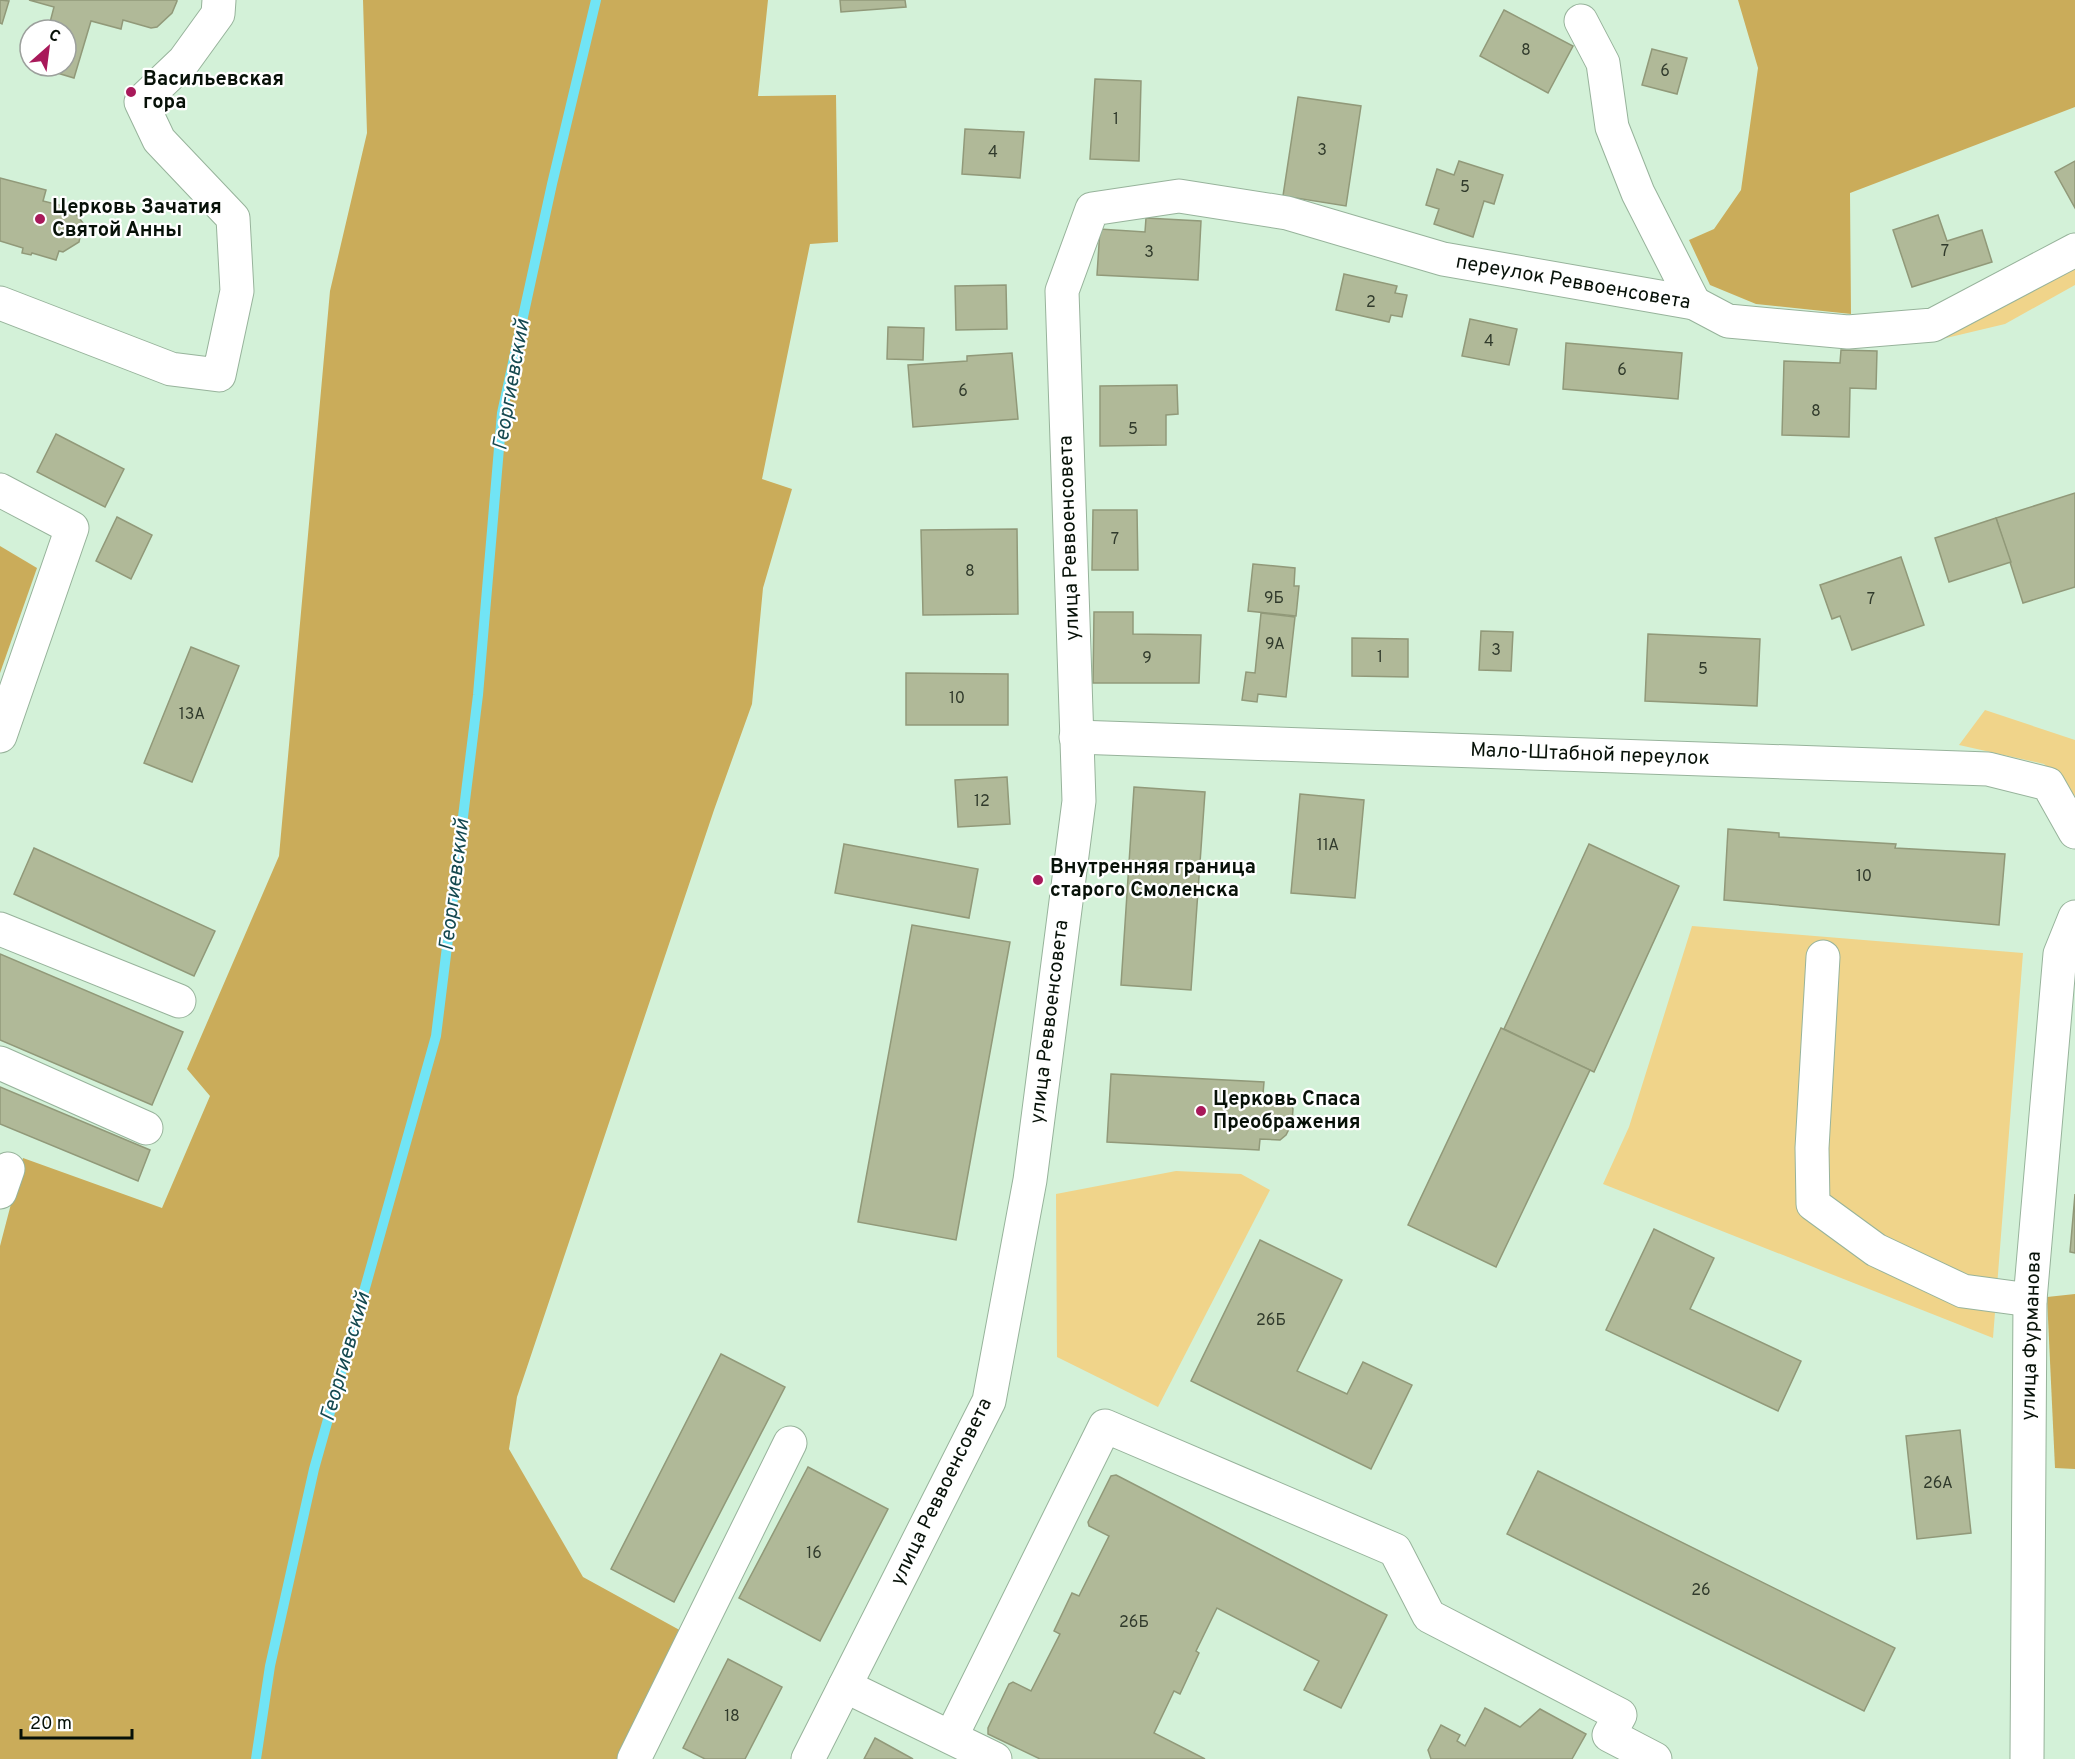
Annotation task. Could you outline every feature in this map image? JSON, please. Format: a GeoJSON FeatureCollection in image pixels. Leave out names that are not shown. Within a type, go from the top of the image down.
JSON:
{"type":"FeatureCollection","features":[{"type":"Feature","properties":{"kind":"street"},"geometry":{"type":"LineString","coordinates":[[0,303],[171,369],[219,375],[237,291],[233,218],[159,140],[141,102],[184,61],[218,14],[219,0]]}},
{"type":"Feature","properties":{"kind":"street"},"geometry":{"type":"LineString","coordinates":[[1581,21],[1603,63],[1612,128],[1634,182],[1694,303]]}},
{"type":"Feature","properties":{"kind":"street","name":"переулок Реввоенсовета"},"geometry":{"type":"LineString","coordinates":[[1092,209],[1179,196],[1287,213],[1443,259],[1694,303],[1728,321],[1848,332],[1934,326],[2075,250]]}},
{"type":"Feature","properties":{"kind":"street","name":"улица Реввоенсовета"},"geometry":{"type":"LineString","coordinates":[[808,1759],[989,1401],[1030,1180],[1079,801],[1062,291],[1092,209]]}},
{"type":"Feature","properties":{"kind":"street"},"geometry":{"type":"LineString","coordinates":[[0,490],[72,528],[0,736]]}},
{"type":"Feature","properties":{"kind":"street","name":"Мало-Штабной переулок"},"geometry":{"type":"LineString","coordinates":[[1076,737],[1988,769],[2048,784],[2075,832]]}},
{"type":"Feature","properties":{"kind":"street","name":"улица Фурманова"},"geometry":{"type":"LineString","coordinates":[[2027,1759],[2030,1300],[2060,954],[2075,917]]}},
{"type":"Feature","properties":{"kind":"street"},"geometry":{"type":"LineString","coordinates":[[0,929],[179,1001]]}},
{"type":"Feature","properties":{"kind":"street"},"geometry":{"type":"LineString","coordinates":[[1823,957],[1812,1148],[1813,1204],[1876,1250],[1963,1291],[2030,1300]]}},
{"type":"Feature","properties":{"kind":"street"},"geometry":{"type":"LineString","coordinates":[[0,1063],[146,1128]]}},
{"type":"Feature","properties":{"kind":"street"},"geometry":{"type":"LineString","coordinates":[[951,1737],[1105,1426],[1395,1550],[1429,1616],[1620,1715],[1609,1735],[1655,1759]]}},
{"type":"Feature","properties":{"kind":"street"},"geometry":{"type":"LineString","coordinates":[[638,1758],[790,1443]]}},
{"type":"Feature","properties":{"kind":"street"},"geometry":{"type":"LineString","coordinates":[[845,1686],[995,1759]]}},
{"type":"Feature","properties":{"kind":"shaded area"},"geometry":{"type":"Polygon","coordinates":[[[363,0],[768,0],[758,96],[836,95],[838,242],[810,244],[762,479],[792,489],[763,588],[752,704],[714,810],[517,1397],[509,1449],[583,1577],[685,1633],[620,1759],[0,1759],[0,1246],[23,1158],[162,1208],[210,1096],[187,1069],[279,856],[330,291],[367,133],[363,0]]]}},
{"type":"Feature","properties":{"kind":"shaded area"},"geometry":{"type":"Polygon","coordinates":[[[1738,0],[2075,0],[2075,107],[1850,193],[1851,314],[1756,304],[1710,285],[1689,240],[1714,229],[1741,190],[1758,68],[1738,0]]]}},
{"type":"Feature","properties":{"kind":"shaded area"},"geometry":{"type":"Polygon","coordinates":[[[2075,264],[2075,285],[2005,324],[1942,339],[2075,264]]]}},
{"type":"Feature","properties":{"kind":"shaded area"},"geometry":{"type":"Polygon","coordinates":[[[0,546],[37,568],[0,673],[0,546]]]}},
{"type":"Feature","properties":{"kind":"shaded area"},"geometry":{"type":"Polygon","coordinates":[[[1985,710],[2075,740],[2075,796],[2044,764],[1959,745],[1985,710]]]}},
{"type":"Feature","properties":{"kind":"shaded area"},"geometry":{"type":"Polygon","coordinates":[[[1692,926],[2023,953],[1993,1338],[1603,1184],[1629,1127],[1692,926]]]}},
{"type":"Feature","properties":{"kind":"shaded area"},"geometry":{"type":"Polygon","coordinates":[[[1176,1171],[1241,1174],[1270,1190],[1158,1407],[1057,1357],[1056,1194],[1176,1171]]]}},
{"type":"Feature","properties":{"kind":"shaded area"},"geometry":{"type":"Polygon","coordinates":[[[2075,1294],[2075,1469],[2055,1468],[2047,1297],[2075,1294]]]}},
{"type":"Feature","properties":{"kind":"building"},"geometry":{"type":"Polygon","coordinates":[[[0,0],[9,1],[2,24],[0,23],[0,0]]]}},
{"type":"Feature","properties":{"kind":"building"},"geometry":{"type":"Polygon","coordinates":[[[29,0],[177,0],[172,13],[157,27],[151,28],[123,20],[121,29],[91,21],[78,65],[78,18],[51,18],[54,7],[29,0]]]}},
{"type":"Feature","properties":{"kind":"building"},"geometry":{"type":"Polygon","coordinates":[[[840,0],[905,0],[906,7],[841,12],[840,0]]]}},
{"type":"Feature","properties":{"kind":"building"},"geometry":{"type":"Polygon","coordinates":[[[1504,10],[1573,46],[1548,93],[1480,56],[1504,10]]]}},
{"type":"Feature","properties":{"kind":"building"},"geometry":{"type":"Polygon","coordinates":[[[1652,49],[1687,58],[1677,94],[1642,85],[1652,49]]]}},
{"type":"Feature","properties":{"kind":"building"},"geometry":{"type":"Polygon","coordinates":[[[1095,79],[1141,81],[1139,161],[1090,159],[1095,79]]]}},
{"type":"Feature","properties":{"kind":"building"},"geometry":{"type":"Polygon","coordinates":[[[1298,97],[1361,106],[1346,206],[1283,196],[1298,97]]]}},
{"type":"Feature","properties":{"kind":"building"},"geometry":{"type":"Polygon","coordinates":[[[965,129],[1024,132],[1020,178],[962,174],[965,129]]]}},
{"type":"Feature","properties":{"kind":"building"},"geometry":{"type":"Polygon","coordinates":[[[1459,161],[1503,175],[1494,204],[1484,201],[1473,237],[1434,224],[1439,209],[1426,205],[1437,169],[1454,175],[1459,161]]]}},
{"type":"Feature","properties":{"kind":"building"},"geometry":{"type":"Polygon","coordinates":[[[2075,161],[2075,208],[2055,172],[2075,161]]]}},
{"type":"Feature","properties":{"kind":"building","name":"Церковь Зачатия Святой Анны"},"geometry":{"type":"Polygon","coordinates":[[[0,178],[46,190],[43,201],[71,208],[83,223],[79,242],[63,252],[59,251],[56,260],[32,253],[31,255],[22,253],[23,248],[0,241],[0,178]]]}},
{"type":"Feature","properties":{"kind":"building"},"geometry":{"type":"Polygon","coordinates":[[[1938,215],[1947,241],[1982,230],[1992,262],[1912,287],[1893,230],[1938,215]]]}},
{"type":"Feature","properties":{"kind":"building"},"geometry":{"type":"Polygon","coordinates":[[[1146,218],[1201,221],[1198,280],[1097,275],[1100,229],[1145,232],[1146,218]]]}},
{"type":"Feature","properties":{"kind":"building"},"geometry":{"type":"Polygon","coordinates":[[[1344,274],[1397,286],[1395,293],[1407,295],[1402,317],[1391,315],[1389,322],[1336,310],[1344,274]]]}},
{"type":"Feature","properties":{"kind":"building"},"geometry":{"type":"Polygon","coordinates":[[[1006,285],[1007,329],[956,330],[955,286],[1006,285]]]}},
{"type":"Feature","properties":{"kind":"building"},"geometry":{"type":"Polygon","coordinates":[[[1470,319],[1517,329],[1509,365],[1462,356],[1470,319]]]}},
{"type":"Feature","properties":{"kind":"building"},"geometry":{"type":"Polygon","coordinates":[[[888,327],[924,328],[923,360],[887,359],[888,327]]]}},
{"type":"Feature","properties":{"kind":"building"},"geometry":{"type":"Polygon","coordinates":[[[1566,343],[1682,353],[1678,399],[1563,389],[1566,343]]]}},
{"type":"Feature","properties":{"kind":"building"},"geometry":{"type":"Polygon","coordinates":[[[1841,350],[1877,351],[1876,389],[1850,388],[1849,437],[1782,435],[1784,361],[1840,363],[1841,350]]]}},
{"type":"Feature","properties":{"kind":"building"},"geometry":{"type":"Polygon","coordinates":[[[1012,353],[1018,419],[913,427],[908,365],[967,361],[967,356],[1012,353]]]}},
{"type":"Feature","properties":{"kind":"building"},"geometry":{"type":"Polygon","coordinates":[[[1177,385],[1178,414],[1166,415],[1166,445],[1100,446],[1100,386],[1177,385]]]}},
{"type":"Feature","properties":{"kind":"building"},"geometry":{"type":"Polygon","coordinates":[[[56,434],[124,469],[105,507],[37,472],[56,434]]]}},
{"type":"Feature","properties":{"kind":"building"},"geometry":{"type":"Polygon","coordinates":[[[2075,493],[2075,587],[2023,603],[1996,518],[2075,493]]]}},
{"type":"Feature","properties":{"kind":"building"},"geometry":{"type":"Polygon","coordinates":[[[1093,510],[1137,510],[1138,570],[1092,570],[1093,510]]]}},
{"type":"Feature","properties":{"kind":"building"},"geometry":{"type":"Polygon","coordinates":[[[117,517],[152,535],[131,579],[96,561],[117,517]]]}},
{"type":"Feature","properties":{"kind":"building"},"geometry":{"type":"Polygon","coordinates":[[[1996,518],[2011,562],[1949,582],[1935,538],[1996,518]]]}},
{"type":"Feature","properties":{"kind":"building"},"geometry":{"type":"Polygon","coordinates":[[[1017,529],[1018,614],[923,615],[921,530],[1017,529]]]}},
{"type":"Feature","properties":{"kind":"building"},"geometry":{"type":"Polygon","coordinates":[[[1901,557],[1924,625],[1852,650],[1840,616],[1832,619],[1820,585],[1901,557]]]}},
{"type":"Feature","properties":{"kind":"building"},"geometry":{"type":"Polygon","coordinates":[[[1253,564],[1295,568],[1294,586],[1299,586],[1296,616],[1248,611],[1253,564]]]}},
{"type":"Feature","properties":{"kind":"building"},"geometry":{"type":"Polygon","coordinates":[[[1094,612],[1133,612],[1133,634],[1201,635],[1199,683],[1093,683],[1094,612]]]}},
{"type":"Feature","properties":{"kind":"building"},"geometry":{"type":"Polygon","coordinates":[[[1261,613],[1295,617],[1286,697],[1258,694],[1257,702],[1242,700],[1246,672],[1255,673],[1261,613]]]}},
{"type":"Feature","properties":{"kind":"building"},"geometry":{"type":"Polygon","coordinates":[[[1481,631],[1513,632],[1511,671],[1479,670],[1481,631]]]}},
{"type":"Feature","properties":{"kind":"building"},"geometry":{"type":"Polygon","coordinates":[[[1648,634],[1760,639],[1757,706],[1645,701],[1648,634]]]}},
{"type":"Feature","properties":{"kind":"building"},"geometry":{"type":"Polygon","coordinates":[[[1352,638],[1408,639],[1408,677],[1352,676],[1352,638]]]}},
{"type":"Feature","properties":{"kind":"building"},"geometry":{"type":"Polygon","coordinates":[[[191,647],[239,666],[192,782],[144,763],[191,647]]]}},
{"type":"Feature","properties":{"kind":"building"},"geometry":{"type":"Polygon","coordinates":[[[906,673],[1008,674],[1008,725],[906,725],[906,673]]]}},
{"type":"Feature","properties":{"kind":"building"},"geometry":{"type":"Polygon","coordinates":[[[1007,777],[1010,824],[958,827],[955,780],[1007,777]]]}},
{"type":"Feature","properties":{"kind":"building"},"geometry":{"type":"Polygon","coordinates":[[[1134,787],[1205,792],[1191,990],[1121,985],[1134,787]]]}},
{"type":"Feature","properties":{"kind":"building"},"geometry":{"type":"Polygon","coordinates":[[[1300,794],[1364,800],[1355,898],[1291,893],[1300,794]]]}},
{"type":"Feature","properties":{"kind":"building"},"geometry":{"type":"Polygon","coordinates":[[[1728,829],[1779,833],[1779,837],[1896,844],[1895,848],[2005,854],[1999,925],[1724,900],[1728,829]]]}},
{"type":"Feature","properties":{"kind":"building"},"geometry":{"type":"Polygon","coordinates":[[[844,844],[978,869],[969,918],[835,893],[844,844]]]}},
{"type":"Feature","properties":{"kind":"building"},"geometry":{"type":"Polygon","coordinates":[[[1589,844],[1679,886],[1594,1072],[1504,1029],[1589,844]]]}},
{"type":"Feature","properties":{"kind":"building"},"geometry":{"type":"Polygon","coordinates":[[[34,848],[215,931],[194,976],[14,894],[34,848]]]}},
{"type":"Feature","properties":{"kind":"building"},"geometry":{"type":"Polygon","coordinates":[[[912,925],[1010,942],[956,1240],[858,1222],[912,925]]]}},
{"type":"Feature","properties":{"kind":"building"},"geometry":{"type":"Polygon","coordinates":[[[0,954],[183,1032],[152,1105],[0,1040],[0,954]]]}},
{"type":"Feature","properties":{"kind":"building"},"geometry":{"type":"Polygon","coordinates":[[[1501,1028],[1590,1070],[1496,1267],[1408,1225],[1501,1028]]]}},
{"type":"Feature","properties":{"kind":"building","name":"Церковь Спаса Преображения"},"geometry":{"type":"Polygon","coordinates":[[[1111,1074],[1264,1082],[1263,1094],[1283,1095],[1289,1100],[1293,1109],[1292,1123],[1286,1135],[1280,1140],[1260,1139],[1259,1150],[1107,1142],[1111,1074]]]}},
{"type":"Feature","properties":{"kind":"building"},"geometry":{"type":"Polygon","coordinates":[[[0,1087],[150,1150],[138,1181],[0,1124],[0,1087]]]}},
{"type":"Feature","properties":{"kind":"building"},"geometry":{"type":"Polygon","coordinates":[[[2075,1194],[2075,1253],[2070,1252],[2075,1194]]]}},
{"type":"Feature","properties":{"kind":"building"},"geometry":{"type":"Polygon","coordinates":[[[1654,1229],[1714,1258],[1690,1309],[1801,1361],[1778,1411],[1606,1330],[1654,1229]]]}},
{"type":"Feature","properties":{"kind":"building"},"geometry":{"type":"Polygon","coordinates":[[[1260,1240],[1342,1280],[1297,1371],[1347,1394],[1363,1362],[1412,1385],[1371,1469],[1191,1381],[1260,1240]]]}},
{"type":"Feature","properties":{"kind":"building"},"geometry":{"type":"Polygon","coordinates":[[[721,1354],[785,1387],[674,1602],[611,1569],[721,1354]]]}},
{"type":"Feature","properties":{"kind":"building"},"geometry":{"type":"Polygon","coordinates":[[[1960,1430],[1971,1533],[1917,1539],[1906,1436],[1960,1430]]]}},
{"type":"Feature","properties":{"kind":"building"},"geometry":{"type":"Polygon","coordinates":[[[808,1467],[888,1509],[820,1641],[739,1598],[808,1467]]]}},
{"type":"Feature","properties":{"kind":"building"},"geometry":{"type":"Polygon","coordinates":[[[1538,1471],[1895,1648],[1864,1711],[1507,1534],[1538,1471]]]}},
{"type":"Feature","properties":{"kind":"building"},"geometry":{"type":"Polygon","coordinates":[[[1116,1475],[1387,1615],[1341,1708],[1304,1690],[1319,1661],[1217,1608],[1196,1651],[1199,1653],[1180,1694],[1174,1691],[1154,1733],[1205,1759],[1040,1759],[988,1734],[988,1728],[1009,1684],[1013,1682],[1031,1691],[1060,1634],[1054,1631],[1072,1593],[1079,1596],[1109,1536],[1089,1526],[1088,1522],[1111,1476],[1116,1475]]]}},
{"type":"Feature","properties":{"kind":"building"},"geometry":{"type":"Polygon","coordinates":[[[728,1659],[782,1687],[745,1759],[705,1759],[683,1748],[728,1659]]]}},
{"type":"Feature","properties":{"kind":"building"},"geometry":{"type":"Polygon","coordinates":[[[1485,1708],[1520,1727],[1540,1709],[1586,1734],[1572,1759],[1431,1759],[1428,1750],[1441,1725],[1460,1735],[1457,1741],[1465,1746],[1485,1708]]]}},
{"type":"Feature","properties":{"kind":"building"},"geometry":{"type":"Polygon","coordinates":[[[875,1738],[913,1759],[864,1759],[875,1738]]]}},
{"type":"Feature","properties":{"kind":"waterway","name":"Георгиевский"},"geometry":{"type":"LineString","coordinates":[[256,1759],[270,1666],[314,1469],[436,1036],[478,695],[502,413],[552,184],[596,0]]}},
{"type":"Feature","properties":{"kind":"place","name":"Васильевская гора"},"geometry":{"type":"Point","coordinates":[131,92]}},
{"type":"Feature","properties":{"kind":"place","name":"Церковь Зачатия Святой Анны"},"geometry":{"type":"Point","coordinates":[40,219]}},
{"type":"Feature","properties":{"kind":"place","name":"Внутренняя граница старого Смоленска"},"geometry":{"type":"Point","coordinates":[1038,880]}},
{"type":"Feature","properties":{"kind":"place","name":"Церковь Спаса Преображения"},"geometry":{"type":"Point","coordinates":[1201,1111]}}]}
